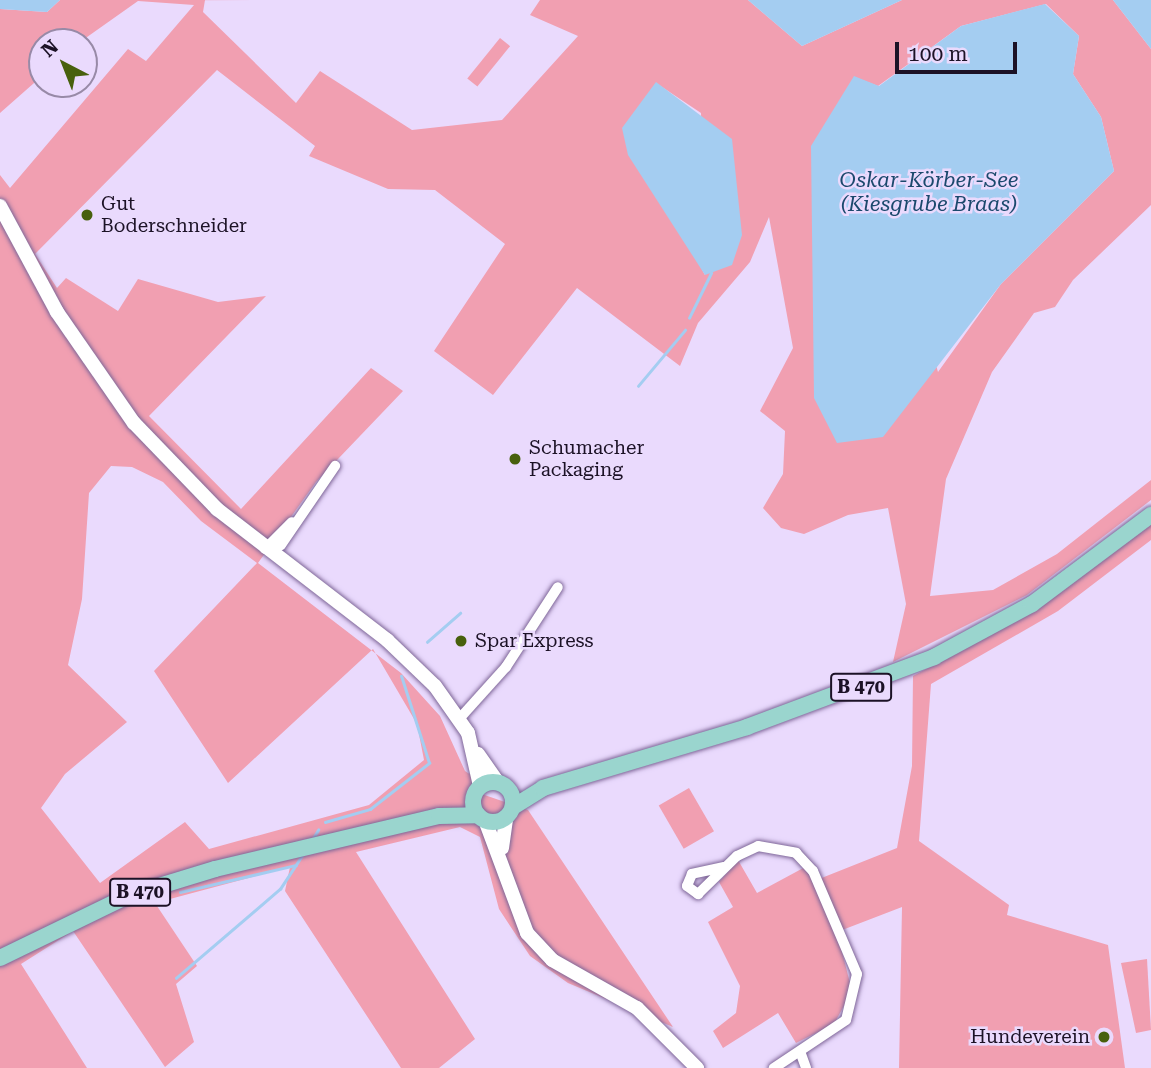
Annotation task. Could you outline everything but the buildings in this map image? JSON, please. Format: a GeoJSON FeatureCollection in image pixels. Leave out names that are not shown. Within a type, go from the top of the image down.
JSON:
{"type":"FeatureCollection","features":[{"type":"Feature","properties":{"kind":"main road"},"geometry":{"type":"LineString","coordinates":[[3,212],[57,312],[134,423],[217,509],[401,652],[460,718],[475,750],[503,785],[509,813],[501,853]]}},
{"type":"Feature","properties":{"kind":"main road","name":"B 470"},"geometry":{"type":"LineString","coordinates":[[509,813],[543,788],[851,691],[934,657],[1055,589],[1151,515]]}},
{"type":"Feature","properties":{"kind":"main road"},"geometry":{"type":"LineString","coordinates":[[475,750],[481,818],[501,853],[512,904],[552,960],[637,1009],[697,1068]]}},
{"type":"Feature","properties":{"kind":"main road"},"geometry":{"type":"LineString","coordinates":[[477,792],[503,785]]}},
{"type":"Feature","properties":{"kind":"main road","name":"B 470"},"geometry":{"type":"LineString","coordinates":[[503,785],[543,788]]}},
{"type":"Feature","properties":{"kind":"main road","name":"B 470"},"geometry":{"type":"LineString","coordinates":[[439,816],[477,792]]}},
{"type":"Feature","properties":{"kind":"main road"},"geometry":{"type":"LineString","coordinates":[[481,818],[509,813]]}},
{"type":"Feature","properties":{"kind":"main road","name":"B 470"},"geometry":{"type":"LineString","coordinates":[[0,958],[130,895],[290,850],[439,816],[481,818]]}},
{"type":"Feature","properties":{"kind":"street"},"geometry":{"type":"LineString","coordinates":[[267,550],[295,519],[335,466]]}},
{"type":"Feature","properties":{"kind":"street"},"geometry":{"type":"LineString","coordinates":[[291,567],[290,532],[295,519]]}},
{"type":"Feature","properties":{"kind":"street"},"geometry":{"type":"LineString","coordinates":[[267,550],[290,532]]}},
{"type":"Feature","properties":{"kind":"street"},"geometry":{"type":"LineString","coordinates":[[460,718],[506,667],[558,587]]}},
{"type":"Feature","properties":{"kind":"street"},"geometry":{"type":"LineString","coordinates":[[724,867],[758,846],[796,853],[813,871],[841,930],[857,974],[853,1009],[801,1054],[774,1068]]}},
{"type":"Feature","properties":{"kind":"street"},"geometry":{"type":"LineString","coordinates":[[801,1054],[806,1068]]}},
{"type":"Feature","properties":{"kind":"shaded area"},"geometry":{"type":"Polygon","coordinates":[[[60,0],[205,0],[203,12],[296,103],[320,71],[412,130],[502,120],[578,36],[530,15],[540,0],[748,0],[802,46],[902,0],[1113,0],[1151,49],[1151,205],[1073,280],[1055,307],[1034,313],[992,372],[946,479],[930,596],[993,590],[1057,554],[1151,480],[1151,500],[1027,595],[893,662],[906,604],[888,508],[848,515],[804,534],[781,528],[763,508],[783,474],[785,431],[760,411],[793,348],[769,217],[750,262],[698,323],[680,366],[577,288],[493,395],[434,351],[505,244],[435,190],[388,189],[309,156],[315,146],[217,70],[35,254],[57,288],[66,278],[118,311],[138,279],[218,302],[266,296],[149,416],[241,509],[371,368],[403,391],[316,482],[258,563],[372,650],[228,783],[154,671],[257,563],[201,521],[163,482],[132,467],[111,466],[89,493],[82,599],[68,665],[127,722],[65,774],[41,808],[100,883],[185,822],[209,849],[369,805],[424,760],[417,724],[376,653],[401,673],[440,716],[465,771],[474,777],[470,790],[528,810],[673,1027],[568,983],[530,956],[499,909],[480,837],[460,827],[356,852],[475,1039],[439,1068],[401,1068],[285,891],[290,867],[155,903],[197,966],[176,984],[194,1042],[165,1067],[73,931],[21,964],[87,1068],[0,1068],[0,175],[10,188],[86,98],[98,98],[98,84],[128,49],[146,61],[194,5],[138,1],[98,29],[28,28],[28,88],[0,113],[0,9],[47,12],[60,0]],[[1046,4],[961,26],[878,86],[854,77],[938,372],[1001,284],[1114,171],[1101,117],[1073,74],[1079,36],[1046,4]],[[656,83],[674,218],[705,275],[701,113],[656,83]]]}},
{"type":"Feature","properties":{"kind":"shaded area"},"geometry":{"type":"Polygon","coordinates":[[[500,38],[510,46],[477,87],[467,78],[500,38]]]}},
{"type":"Feature","properties":{"kind":"shaded area"},"geometry":{"type":"Polygon","coordinates":[[[1151,524],[1151,540],[1058,611],[931,684],[919,841],[1009,905],[1007,915],[1108,945],[1125,1068],[899,1068],[902,907],[837,932],[852,991],[834,1024],[796,1043],[778,1013],[723,1048],[713,1031],[736,1013],[740,986],[708,922],[733,907],[719,882],[738,860],[757,893],[807,866],[814,881],[897,848],[912,766],[913,676],[1030,614],[1151,524]]]}},
{"type":"Feature","properties":{"kind":"shaded area"},"geometry":{"type":"Polygon","coordinates":[[[689,788],[714,831],[684,849],[659,806],[689,788]]]}},
{"type":"Feature","properties":{"kind":"shaded area"},"geometry":{"type":"Polygon","coordinates":[[[1147,959],[1151,1030],[1136,1033],[1121,963],[1147,959]]]}},
{"type":"Feature","properties":{"kind":"water"},"geometry":{"type":"Polygon","coordinates":[[[0,0],[60,0],[47,12],[0,9],[0,0]]]}},
{"type":"Feature","properties":{"kind":"water"},"geometry":{"type":"Polygon","coordinates":[[[748,0],[902,0],[802,46],[748,0]]]}},
{"type":"Feature","properties":{"kind":"water"},"geometry":{"type":"Polygon","coordinates":[[[1113,0],[1151,0],[1151,49],[1113,0]]]}},
{"type":"Feature","properties":{"kind":"water","name":"Oskar-Körber-See (Kiesgrube Braas)"},"geometry":{"type":"Polygon","coordinates":[[[1045,4],[1079,36],[1073,74],[1101,117],[1114,171],[1001,284],[883,437],[837,443],[814,398],[811,146],[854,76],[879,86],[961,26],[1045,4]]]}},
{"type":"Feature","properties":{"kind":"water"},"geometry":{"type":"Polygon","coordinates":[[[656,82],[732,139],[742,235],[732,265],[705,275],[628,155],[622,128],[656,82]]]}},
{"type":"Feature","properties":{"kind":"waterway"},"geometry":{"type":"LineString","coordinates":[[689,318],[711,273]]}},
{"type":"Feature","properties":{"kind":"waterway"},"geometry":{"type":"LineString","coordinates":[[638,386],[685,330]]}},
{"type":"Feature","properties":{"kind":"waterway"},"geometry":{"type":"LineString","coordinates":[[427,642],[460,613]]}},
{"type":"Feature","properties":{"kind":"waterway"},"geometry":{"type":"LineString","coordinates":[[325,822],[370,809],[429,763],[401,676]]}},
{"type":"Feature","properties":{"kind":"waterway"},"geometry":{"type":"LineString","coordinates":[[312,840],[318,830]]}},
{"type":"Feature","properties":{"kind":"waterway"},"geometry":{"type":"LineString","coordinates":[[176,978],[280,889],[303,854]]}},
{"type":"Feature","properties":{"kind":"waterway"},"geometry":{"type":"LineString","coordinates":[[180,892],[296,865]]}},
{"type":"Feature","properties":{"kind":"place","name":"Gut Boderschneider"},"geometry":{"type":"Point","coordinates":[87,215]}},
{"type":"Feature","properties":{"kind":"place","name":"Schumacher Packaging"},"geometry":{"type":"Point","coordinates":[515,459]}},
{"type":"Feature","properties":{"kind":"place","name":"Spar Express"},"geometry":{"type":"Point","coordinates":[461,641]}},
{"type":"Feature","properties":{"kind":"place","name":"Hundeverein"},"geometry":{"type":"Point","coordinates":[1104,1037]}}]}
